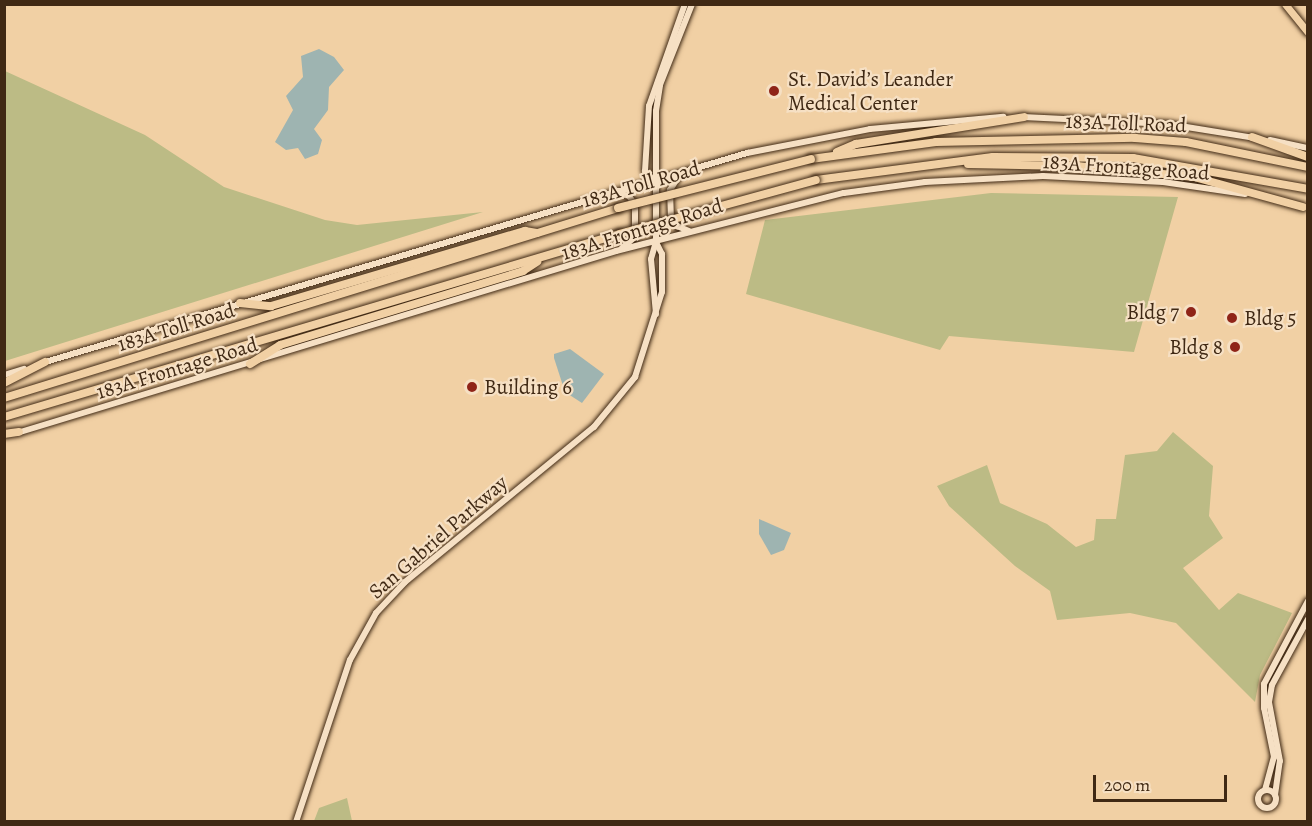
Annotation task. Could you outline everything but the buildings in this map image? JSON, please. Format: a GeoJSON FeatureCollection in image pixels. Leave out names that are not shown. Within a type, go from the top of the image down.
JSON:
{"type":"FeatureCollection","features":[{"type":"Feature","properties":{"kind":"highway"},"geometry":{"type":"LineString","coordinates":[[826,157],[856,144],[1024,117]]}},
{"type":"Feature","properties":{"kind":"highway"},"geometry":{"type":"LineString","coordinates":[[1252,137],[1308,157]]}},
{"type":"Feature","properties":{"kind":"highway","name":"183A Toll Road"},"geometry":{"type":"LineString","coordinates":[[4,398],[618,208],[811,159],[936,141],[1136,138],[1186,142],[1308,167]]}},
{"type":"Feature","properties":{"kind":"highway","name":"183A Toll Road"},"geometry":{"type":"LineString","coordinates":[[4,417],[620,234],[816,180],[920,164],[993,157],[1133,158],[1308,189]]}},
{"type":"Feature","properties":{"kind":"highway"},"geometry":{"type":"LineString","coordinates":[[920,164],[1077,166],[1194,177],[1305,207]]}},
{"type":"Feature","properties":{"kind":"highway"},"geometry":{"type":"LineString","coordinates":[[240,303],[271,306],[525,231],[541,233]]}},
{"type":"Feature","properties":{"kind":"highway"},"geometry":{"type":"LineString","coordinates":[[250,364],[280,345],[523,271],[546,256]]}},
{"type":"Feature","properties":{"kind":"highway"},"geometry":{"type":"LineString","coordinates":[[4,383],[45,362]]}},
{"type":"Feature","properties":{"kind":"highway"},"geometry":{"type":"LineString","coordinates":[[4,436],[19,432]]}},
{"type":"Feature","properties":{"kind":"main road","name":"San Gabriel Parkway"},"geometry":{"type":"LineString","coordinates":[[653,180],[645,171],[649,106],[684,4]]}},
{"type":"Feature","properties":{"kind":"main road","name":"San Gabriel Parkway"},"geometry":{"type":"LineString","coordinates":[[296,822],[350,660],[376,613],[405,582],[608,412],[646,356],[656,314],[662,267],[656,242],[653,180],[660,85],[692,4]]}},
{"type":"Feature","properties":{"kind":"main road"},"geometry":{"type":"LineString","coordinates":[[1285,4],[1308,32]]}},
{"type":"Feature","properties":{"kind":"main road","name":"183A Frontage Road"},"geometry":{"type":"LineString","coordinates":[[4,375],[610,191],[775,146],[870,129],[1024,117],[1168,124],[1308,148]]}},
{"type":"Feature","properties":{"kind":"main road"},"geometry":{"type":"LineString","coordinates":[[683,172],[670,190],[670,215],[677,226],[689,231]]}},
{"type":"Feature","properties":{"kind":"main road","name":"183A Frontage Road"},"geometry":{"type":"LineString","coordinates":[[19,432],[250,364],[616,251],[844,193],[1001,177],[1163,182],[1305,207]]}},
{"type":"Feature","properties":{"kind":"main road"},"geometry":{"type":"LineString","coordinates":[[610,191],[629,196],[635,205],[635,237],[616,251]]}},
{"type":"Feature","properties":{"kind":"main road","name":"San Gabriel Parkway"},"geometry":{"type":"LineString","coordinates":[[656,242],[651,260],[656,314]]}},
{"type":"Feature","properties":{"kind":"main road"},"geometry":{"type":"LineString","coordinates":[[1308,601],[1264,684],[1264,708],[1274,757],[1265,790],[1258,797],[1263,808],[1274,805],[1280,760],[1270,711],[1272,685],[1308,619]]}},
{"type":"Feature","properties":{"kind":"main road"},"geometry":{"type":"LineString","coordinates":[[1265,790],[1275,795]]}},
{"type":"Feature","properties":{"kind":"shaded area"},"geometry":{"type":"Polygon","coordinates":[[[5,71],[145,135],[224,187],[325,220],[357,225],[483,212],[5,361],[5,71]]]}},
{"type":"Feature","properties":{"kind":"shaded area"},"geometry":{"type":"Polygon","coordinates":[[[991,193],[1178,197],[1134,352],[949,336],[940,350],[746,294],[765,220],[991,193]]]}},
{"type":"Feature","properties":{"kind":"shaded area"},"geometry":{"type":"Polygon","coordinates":[[[1173,432],[1213,466],[1209,516],[1223,538],[1183,568],[1219,610],[1238,593],[1292,613],[1260,675],[1255,702],[1176,623],[1130,613],[1057,620],[1050,591],[1015,566],[949,506],[937,486],[987,465],[1000,503],[1047,524],[1076,547],[1094,540],[1096,519],[1116,519],[1125,455],[1157,451],[1173,432]]]}},
{"type":"Feature","properties":{"kind":"shaded area"},"geometry":{"type":"Polygon","coordinates":[[[347,798],[352,821],[314,821],[319,808],[347,798]]]}},
{"type":"Feature","properties":{"kind":"water"},"geometry":{"type":"Polygon","coordinates":[[[319,49],[334,57],[344,70],[329,87],[328,110],[314,129],[322,140],[318,154],[305,159],[298,148],[286,150],[275,142],[293,110],[286,96],[303,77],[301,56],[319,49]]]}},
{"type":"Feature","properties":{"kind":"water"},"geometry":{"type":"Polygon","coordinates":[[[570,349],[604,374],[582,403],[565,392],[554,358],[554,354],[570,349]]]}},
{"type":"Feature","properties":{"kind":"water"},"geometry":{"type":"Polygon","coordinates":[[[759,519],[791,533],[784,550],[771,555],[759,534],[759,519]]]}},
{"type":"Feature","properties":{"kind":"place","name":"St. David’s Leander Medical Center"},"geometry":{"type":"Point","coordinates":[774,91]}},
{"type":"Feature","properties":{"kind":"place","name":"Bldg 7"},"geometry":{"type":"Point","coordinates":[1191,312]}},
{"type":"Feature","properties":{"kind":"place","name":"Bldg 5"},"geometry":{"type":"Point","coordinates":[1232,318]}},
{"type":"Feature","properties":{"kind":"place","name":"Bldg 8"},"geometry":{"type":"Point","coordinates":[1235,347]}},
{"type":"Feature","properties":{"kind":"place","name":"Building 6"},"geometry":{"type":"Point","coordinates":[472,387]}}]}
